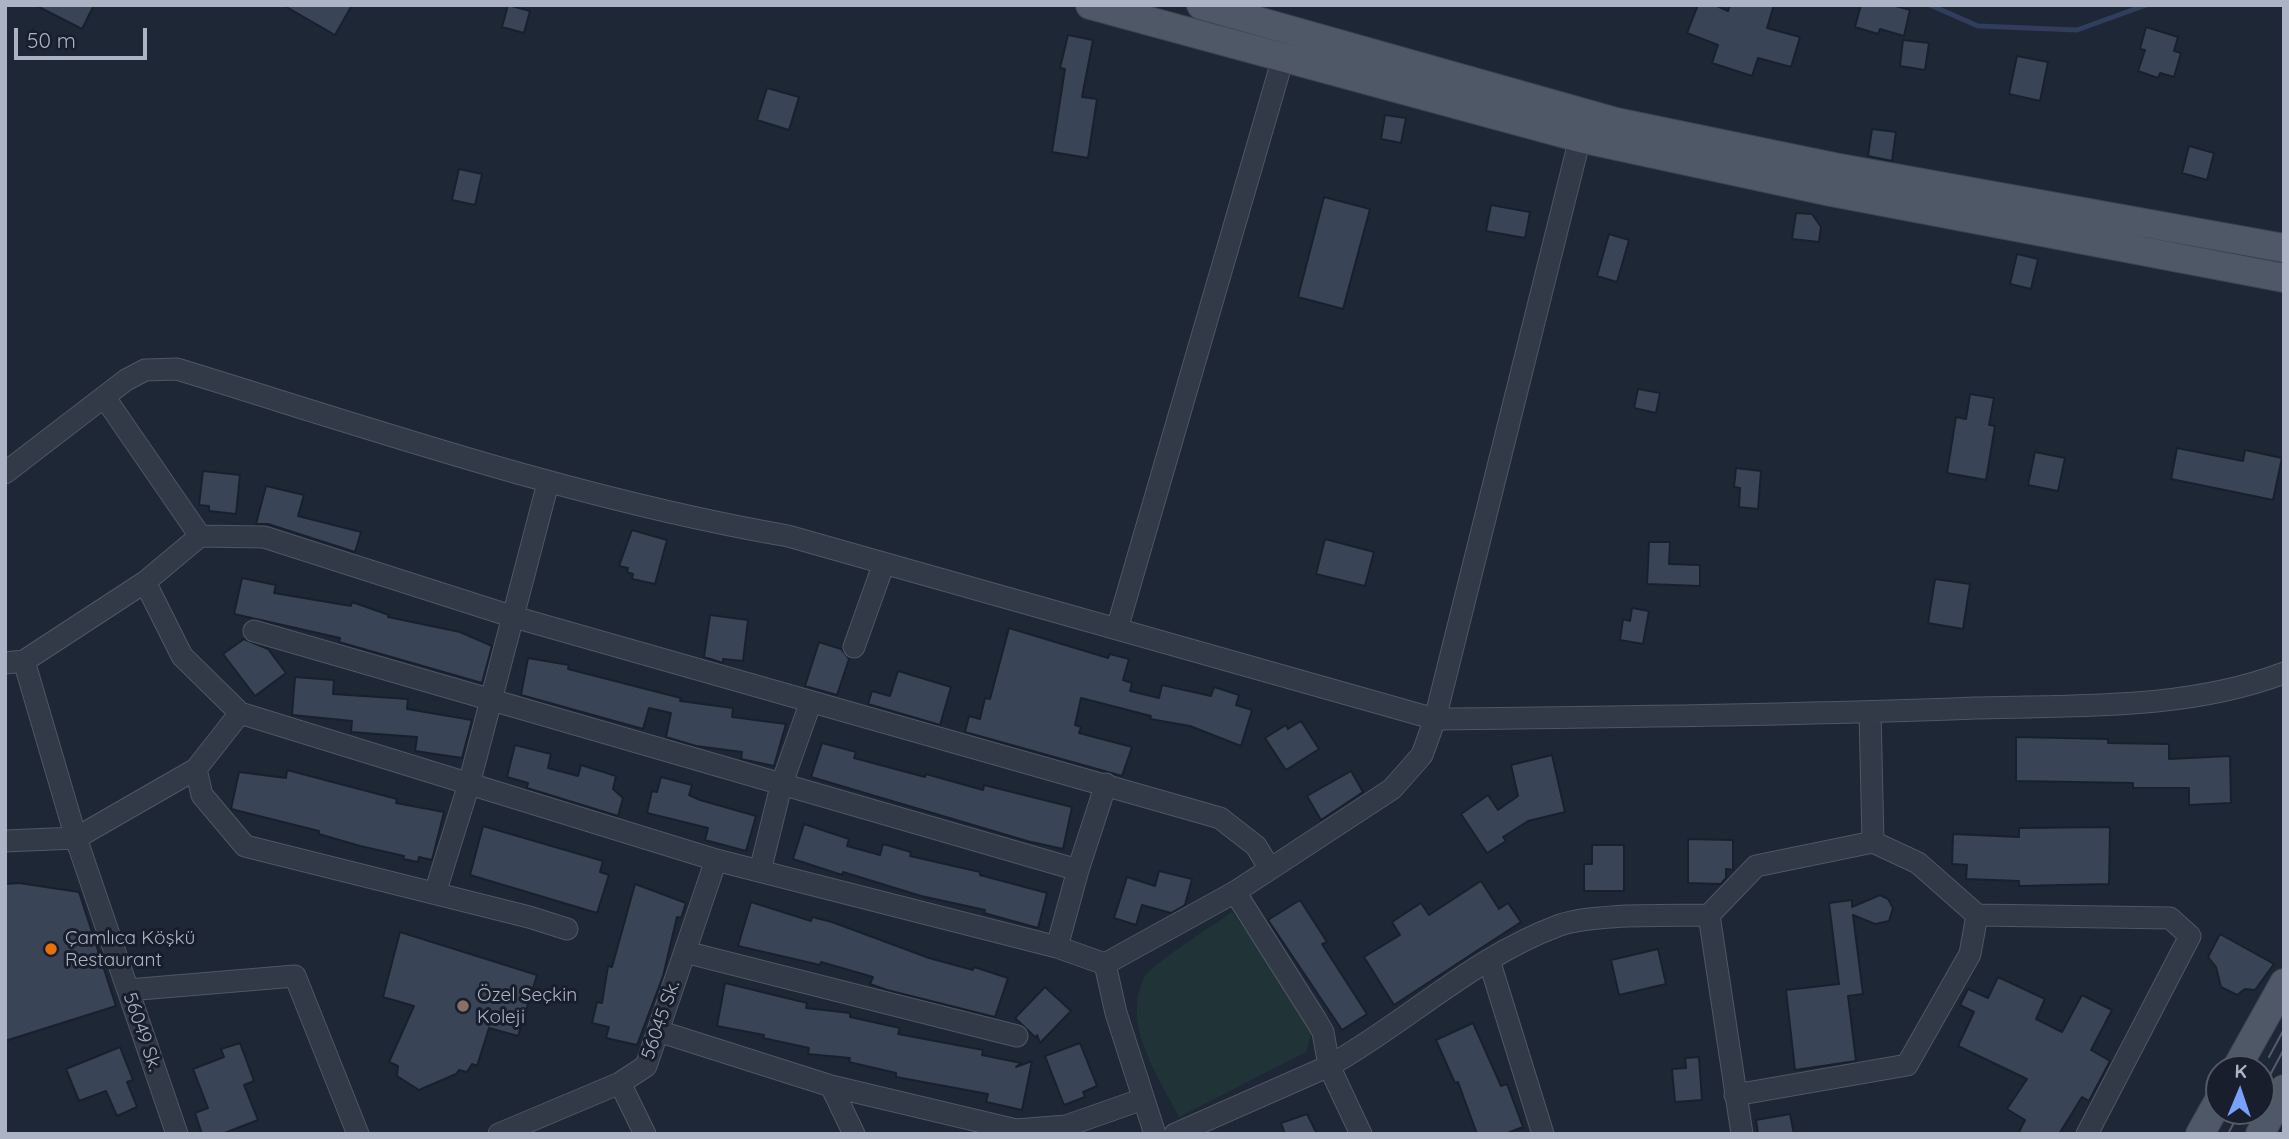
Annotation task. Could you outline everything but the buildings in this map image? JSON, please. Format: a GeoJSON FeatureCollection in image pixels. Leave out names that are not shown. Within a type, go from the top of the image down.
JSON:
{"type":"FeatureCollection","features":[{"type":"Feature","properties":{"kind":"main road"},"geometry":{"type":"LineString","coordinates":[[1090,5],[1580,138],[1831,192],[2284,278]]}},
{"type":"Feature","properties":{"kind":"main road"},"geometry":{"type":"LineString","coordinates":[[1201,5],[1616,122],[1834,167],[2284,248]]}},
{"type":"Feature","properties":{"kind":"main road"},"geometry":{"type":"LineString","coordinates":[[2244,1055],[2284,984]]}},
{"type":"Feature","properties":{"kind":"main road"},"geometry":{"type":"LineString","coordinates":[[2260,1134],[2284,1089]]}},
{"type":"Feature","properties":{"kind":"street"},"geometry":{"type":"LineString","coordinates":[[1117,629],[1283,58]]}},
{"type":"Feature","properties":{"kind":"street"},"geometry":{"type":"LineString","coordinates":[[145,582],[182,656],[240,713],[716,860],[1057,947],[1105,964],[1235,892],[1392,789],[1422,755],[1435,719],[1580,138]]}},
{"type":"Feature","properties":{"kind":"street"},"geometry":{"type":"LineString","coordinates":[[5,473],[126,380],[145,370],[177,369],[548,482],[719,524],[788,536],[1435,719],[1870,712],[2180,699],[2253,684],[2284,673]]}},
{"type":"Feature","properties":{"kind":"street"},"geometry":{"type":"LineString","coordinates":[[105,398],[200,536]]}},
{"type":"Feature","properties":{"kind":"street"},"geometry":{"type":"LineString","coordinates":[[435,893],[469,784],[548,482]]}},
{"type":"Feature","properties":{"kind":"street"},"geometry":{"type":"LineString","coordinates":[[15,662],[145,582],[200,536],[264,537],[514,617],[810,704],[1106,784],[1220,818],[1256,846],[1270,869]]}},
{"type":"Feature","properties":{"kind":"street"},"geometry":{"type":"LineString","coordinates":[[854,647],[884,563]]}},
{"type":"Feature","properties":{"kind":"street"},"geometry":{"type":"LineString","coordinates":[[254,631],[1077,870]]}},
{"type":"Feature","properties":{"kind":"street","name":"56049 Sk."},"geometry":{"type":"LineString","coordinates":[[15,662],[177,1134]]}},
{"type":"Feature","properties":{"kind":"street"},"geometry":{"type":"LineString","coordinates":[[760,871],[781,786],[810,704]]}},
{"type":"Feature","properties":{"kind":"street"},"geometry":{"type":"LineString","coordinates":[[1870,712],[1873,842]]}},
{"type":"Feature","properties":{"kind":"street"},"geometry":{"type":"LineString","coordinates":[[5,841],[76,838],[196,769],[240,713]]}},
{"type":"Feature","properties":{"kind":"street"},"geometry":{"type":"LineString","coordinates":[[196,769],[202,795],[245,846],[567,929]]}},
{"type":"Feature","properties":{"kind":"street"},"geometry":{"type":"LineString","coordinates":[[1057,947],[1077,870],[1106,784]]}},
{"type":"Feature","properties":{"kind":"street"},"geometry":{"type":"LineString","coordinates":[[1175,1134],[1329,1066],[1489,960],[1572,923],[1709,915],[1756,866],[1873,842],[1918,863],[1977,915],[2170,918],[2190,936],[2087,1134]]}},
{"type":"Feature","properties":{"kind":"street","name":"56045 Sk."},"geometry":{"type":"LineString","coordinates":[[499,1134],[531,1128],[620,1083],[646,1066],[716,860]]}},
{"type":"Feature","properties":{"kind":"street"},"geometry":{"type":"LineString","coordinates":[[1235,892],[1323,1032],[1329,1066],[1361,1134]]}},
{"type":"Feature","properties":{"kind":"street"},"geometry":{"type":"LineString","coordinates":[[1709,915],[1742,1134]]}},
{"type":"Feature","properties":{"kind":"street"},"geometry":{"type":"LineString","coordinates":[[1735,1095],[1908,1065],[1970,954],[1977,915]]}},
{"type":"Feature","properties":{"kind":"street"},"geometry":{"type":"LineString","coordinates":[[685,952],[1017,1036]]}},
{"type":"Feature","properties":{"kind":"street"},"geometry":{"type":"LineString","coordinates":[[1489,960],[1543,1134]]}},
{"type":"Feature","properties":{"kind":"street"},"geometry":{"type":"LineString","coordinates":[[1105,964],[1116,1013],[1155,1134]]}},
{"type":"Feature","properties":{"kind":"street"},"geometry":{"type":"LineString","coordinates":[[128,990],[295,976],[358,1134]]}},
{"type":"Feature","properties":{"kind":"street"},"geometry":{"type":"LineString","coordinates":[[658,1031],[831,1086],[1017,1132],[1066,1126],[1143,1099]]}},
{"type":"Feature","properties":{"kind":"street"},"geometry":{"type":"LineString","coordinates":[[620,1083],[645,1134]]}},
{"type":"Feature","properties":{"kind":"street"},"geometry":{"type":"LineString","coordinates":[[831,1086],[853,1134]]}},
{"type":"Feature","properties":{"kind":"green space"},"geometry":{"type":"Polygon","coordinates":[[[1232,912],[1314,1025],[1306,1052],[1179,1117],[1152,1067],[1139,1031],[1138,994],[1150,970],[1232,912]]]}},
{"type":"Feature","properties":{"kind":"waterway"},"geometry":{"type":"LineString","coordinates":[[1930,5],[1978,26],[2077,30],[2146,5]]}},
{"type":"Feature","properties":{"kind":"tram line"},"geometry":{"type":"LineString","coordinates":[[2270,1055],[2284,1029]]}},
{"type":"Feature","properties":{"kind":"tram line"},"geometry":{"type":"LineString","coordinates":[[2275,1066],[2284,1049]]}},
{"type":"Feature","properties":{"kind":"tram line"},"geometry":{"type":"LineString","coordinates":[[2228,1134],[2233,1125]]}},
{"type":"Feature","properties":{"kind":"place","name":"Çamlıca Köşkü Restaurant"},"geometry":{"type":"Point","coordinates":[51,949]}},
{"type":"Feature","properties":{"kind":"place","name":"Özel Seçkin Koleji"},"geometry":{"type":"Point","coordinates":[463,1006]}}]}
